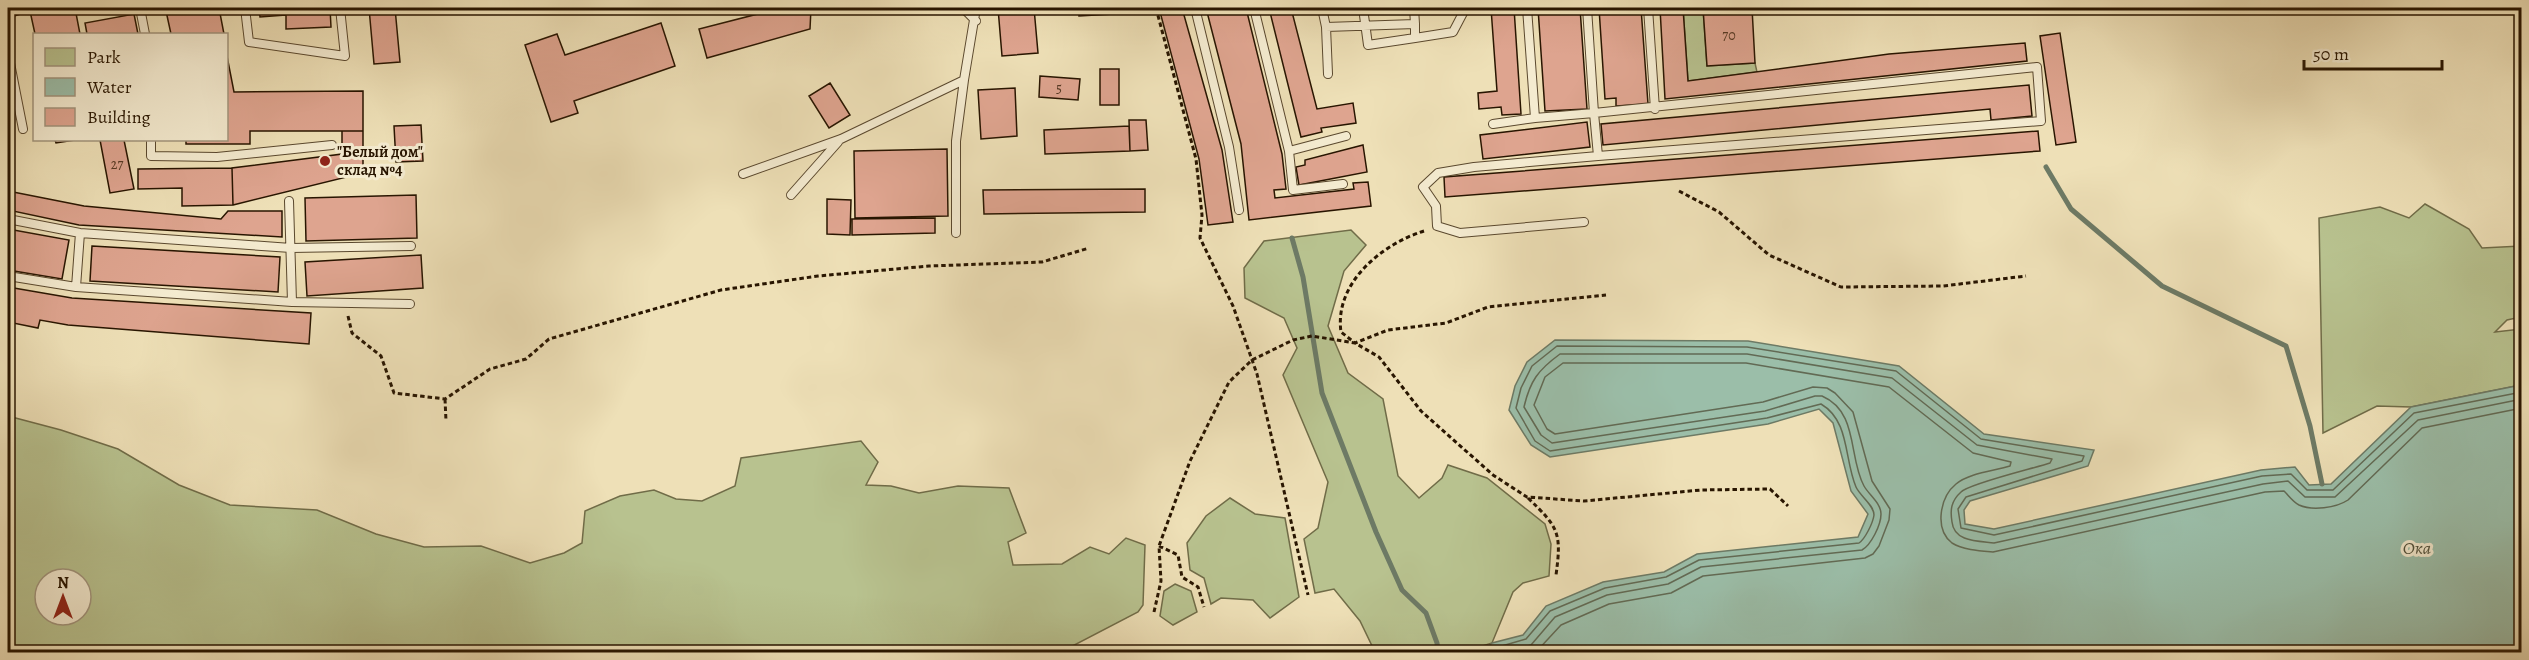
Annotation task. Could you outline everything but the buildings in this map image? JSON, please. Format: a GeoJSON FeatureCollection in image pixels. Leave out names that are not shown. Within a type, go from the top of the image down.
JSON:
{"type":"FeatureCollection","features":[{"type":"Feature","properties":{"kind":"lane"},"geometry":{"type":"LineString","coordinates":[[140,8],[145,33]]}},
{"type":"Feature","properties":{"kind":"lane"},"geometry":{"type":"LineString","coordinates":[[245,8],[249,42],[345,56],[340,8]]}},
{"type":"Feature","properties":{"kind":"lane"},"geometry":{"type":"LineString","coordinates":[[963,8],[976,21]]}},
{"type":"Feature","properties":{"kind":"lane"},"geometry":{"type":"LineString","coordinates":[[956,233],[956,141],[964,80],[976,21],[976,8]]}},
{"type":"Feature","properties":{"kind":"lane"},"geometry":{"type":"LineString","coordinates":[[1195,8],[1229,147],[1239,210]]}},
{"type":"Feature","properties":{"kind":"lane"},"geometry":{"type":"LineString","coordinates":[[1254,8],[1289,151],[1293,190],[1343,184]]}},
{"type":"Feature","properties":{"kind":"lane"},"geometry":{"type":"LineString","coordinates":[[1322,8],[1326,27],[1328,74]]}},
{"type":"Feature","properties":{"kind":"lane"},"geometry":{"type":"LineString","coordinates":[[1363,8],[1368,45],[1453,32],[1463,13],[1462,8]]}},
{"type":"Feature","properties":{"kind":"lane"},"geometry":{"type":"LineString","coordinates":[[1414,8],[1415,38]]}},
{"type":"Feature","properties":{"kind":"lane"},"geometry":{"type":"LineString","coordinates":[[1527,8],[1535,118]]}},
{"type":"Feature","properties":{"kind":"lane"},"geometry":{"type":"LineString","coordinates":[[1587,8],[1598,156]]}},
{"type":"Feature","properties":{"kind":"lane"},"geometry":{"type":"LineString","coordinates":[[1648,8],[1655,108]]}},
{"type":"Feature","properties":{"kind":"lane"},"geometry":{"type":"LineString","coordinates":[[1326,27],[1415,24]]}},
{"type":"Feature","properties":{"kind":"lane"},"geometry":{"type":"LineString","coordinates":[[8,53],[23,129]]}},
{"type":"Feature","properties":{"kind":"lane"},"geometry":{"type":"LineString","coordinates":[[1493,124],[2037,67],[2041,121],[1474,167],[1438,173],[1423,186],[1436,206],[1437,226],[1460,233],[1584,222]]}},
{"type":"Feature","properties":{"kind":"lane"},"geometry":{"type":"LineString","coordinates":[[743,174],[841,139],[964,80]]}},
{"type":"Feature","properties":{"kind":"lane"},"geometry":{"type":"LineString","coordinates":[[1289,151],[1347,136]]}},
{"type":"Feature","properties":{"kind":"lane"},"geometry":{"type":"LineString","coordinates":[[791,195],[841,139]]}},
{"type":"Feature","properties":{"kind":"lane"},"geometry":{"type":"LineString","coordinates":[[151,141],[151,156],[217,157],[332,145]]}},
{"type":"Feature","properties":{"kind":"lane"},"geometry":{"type":"LineString","coordinates":[[289,201],[292,302]]}},
{"type":"Feature","properties":{"kind":"lane"},"geometry":{"type":"LineString","coordinates":[[8,219],[80,233],[291,248],[411,246]]}},
{"type":"Feature","properties":{"kind":"lane"},"geometry":{"type":"LineString","coordinates":[[76,287],[80,233]]}},
{"type":"Feature","properties":{"kind":"lane"},"geometry":{"type":"LineString","coordinates":[[8,276],[76,287],[292,302],[410,304]]}},
{"type":"Feature","properties":{"kind":"path"},"geometry":{"type":"LineString","coordinates":[[1155,8],[1196,159],[1202,215],[1200,238],[1233,306],[1263,396],[1308,595]]}},
{"type":"Feature","properties":{"kind":"path"},"geometry":{"type":"LineString","coordinates":[[1679,191],[1719,212],[1769,255],[1841,287],[1943,286],[2026,276]]}},
{"type":"Feature","properties":{"kind":"path"},"geometry":{"type":"LineString","coordinates":[[1437,226],[1410,235],[1377,257],[1357,275],[1344,299],[1340,320],[1341,332],[1379,357],[1421,411],[1493,475],[1527,497],[1552,521],[1560,544],[1556,575]]}},
{"type":"Feature","properties":{"kind":"path"},"geometry":{"type":"LineString","coordinates":[[345,303],[352,333],[381,356],[394,393],[445,399],[490,369],[526,359],[549,339],[721,290],[818,276],[930,266],[1042,262],[1089,248]]}},
{"type":"Feature","properties":{"kind":"path"},"geometry":{"type":"LineString","coordinates":[[1154,612],[1161,581],[1159,546],[1190,461],[1228,382],[1252,360],[1293,340],[1312,336],[1355,343],[1388,330],[1446,323],[1488,307],[1606,295]]}},
{"type":"Feature","properties":{"kind":"path"},"geometry":{"type":"LineString","coordinates":[[445,399],[446,421]]}},
{"type":"Feature","properties":{"kind":"path"},"geometry":{"type":"LineString","coordinates":[[1527,497],[1584,501],[1701,490],[1770,489],[1788,506]]}},
{"type":"Feature","properties":{"kind":"path"},"geometry":{"type":"LineString","coordinates":[[1159,546],[1178,555],[1182,577],[1198,587],[1204,608]]}},
{"type":"Feature","properties":{"kind":"green space"},"geometry":{"type":"Polygon","coordinates":[[[1683,8],[1703,8],[1707,66],[1755,63],[1757,72],[1688,81],[1683,8]]]}},
{"type":"Feature","properties":{"kind":"green space"},"geometry":{"type":"Polygon","coordinates":[[[2425,204],[2469,229],[2482,248],[2521,246],[2521,317],[2507,320],[2495,332],[2521,329],[2521,385],[2411,407],[2377,406],[2323,433],[2319,218],[2380,207],[2409,218],[2425,204]]]}},
{"type":"Feature","properties":{"kind":"green space"},"geometry":{"type":"Polygon","coordinates":[[[1351,230],[1366,245],[1344,271],[1328,326],[1348,373],[1383,399],[1398,476],[1419,498],[1442,478],[1448,465],[1487,478],[1545,524],[1551,544],[1549,576],[1523,583],[1513,592],[1492,643],[1464,652],[1375,652],[1360,621],[1334,589],[1315,593],[1304,539],[1318,528],[1328,482],[1283,375],[1297,348],[1284,318],[1245,298],[1244,268],[1264,241],[1351,230]]]}},
{"type":"Feature","properties":{"kind":"green space"},"geometry":{"type":"Polygon","coordinates":[[[8,416],[61,430],[118,449],[179,485],[230,505],[317,510],[376,534],[424,547],[481,546],[530,563],[564,553],[582,543],[585,511],[620,496],[654,490],[676,499],[702,501],[735,486],[741,458],[861,441],[878,462],[866,485],[891,486],[919,493],[958,486],[1009,488],[1026,533],[1008,542],[1013,565],[1062,564],[1090,547],[1109,554],[1126,538],[1145,545],[1143,605],[1138,612],[1061,652],[8,652],[8,416]]]}},
{"type":"Feature","properties":{"kind":"green space"},"geometry":{"type":"Polygon","coordinates":[[[1230,498],[1255,514],[1285,518],[1299,597],[1270,618],[1253,600],[1221,598],[1211,604],[1204,578],[1190,570],[1187,543],[1206,516],[1230,498]]]}},
{"type":"Feature","properties":{"kind":"green space"},"geometry":{"type":"Polygon","coordinates":[[[1175,584],[1191,591],[1197,612],[1173,625],[1160,616],[1164,591],[1175,584]]]}},
{"type":"Feature","properties":{"kind":"water","name":"Ока"},"geometry":{"type":"Polygon","coordinates":[[[1555,340],[1748,341],[1899,366],[1984,434],[2094,450],[2088,466],[1970,501],[1964,510],[1965,524],[1994,529],[2261,470],[2295,467],[2309,485],[2331,484],[2411,407],[2521,385],[2521,652],[1482,652],[1492,643],[1523,635],[1546,606],[1603,582],[1664,572],[1697,554],[1858,537],[1868,514],[1851,491],[1833,423],[1819,409],[1768,424],[1550,457],[1531,445],[1509,410],[1515,386],[1527,362],[1555,340]]]}},
{"type":"Feature","properties":{"kind":"waterway"},"geometry":{"type":"LineString","coordinates":[[2046,167],[2071,209],[2162,286],[2286,346],[2310,426],[2322,484]]}},
{"type":"Feature","properties":{"kind":"waterway"},"geometry":{"type":"LineString","coordinates":[[1292,238],[1303,277],[1322,393],[1376,532],[1402,590],[1426,613],[1438,652]]}},
{"type":"Feature","properties":{"kind":"place","name":"\"Белый дом\" склад №4"},"geometry":{"type":"Point","coordinates":[325,161]}}]}
